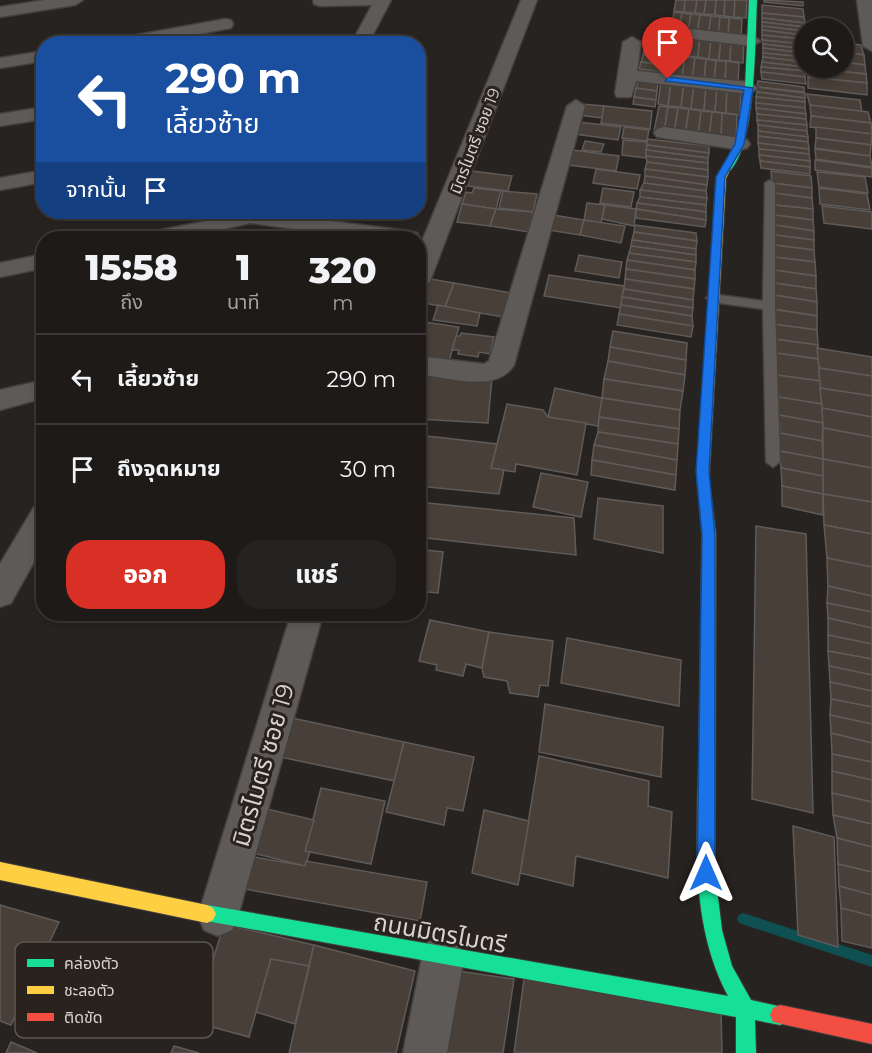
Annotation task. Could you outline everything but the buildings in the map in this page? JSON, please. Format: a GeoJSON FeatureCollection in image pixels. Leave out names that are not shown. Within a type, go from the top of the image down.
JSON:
{"type":"FeatureCollection","features":[{"type":"Feature","properties":{"kind":"street"},"geometry":{"type":"LineString","coordinates":[[0,12],[75,0]]}},
{"type":"Feature","properties":{"kind":"street"},"geometry":{"type":"LineString","coordinates":[[320,1],[383,0],[363,36]]}},
{"type":"Feature","properties":{"kind":"street","name":"มิตรไมตรี ซอย 19"},"geometry":{"type":"LineString","coordinates":[[427,241],[529,0]]}},
{"type":"Feature","properties":{"kind":"street"},"geometry":{"type":"LineString","coordinates":[[746,1053],[745,1008],[724,969],[713,930],[706,873],[709,535],[702,471],[721,177],[740,144],[749,88],[753,0]]}},
{"type":"Feature","properties":{"kind":"street"},"geometry":{"type":"LineString","coordinates":[[865,0],[871,38]]}},
{"type":"Feature","properties":{"kind":"street"},"geometry":{"type":"LineString","coordinates":[[219,8],[230,36]]}},
{"type":"Feature","properties":{"kind":"street"},"geometry":{"type":"LineString","coordinates":[[160,36],[225,24]]}},
{"type":"Feature","properties":{"kind":"street"},"geometry":{"type":"LineString","coordinates":[[682,33],[752,41]]}},
{"type":"Feature","properties":{"kind":"street"},"geometry":{"type":"LineString","coordinates":[[624,93],[632,42]]}},
{"type":"Feature","properties":{"kind":"street"},"geometry":{"type":"LineString","coordinates":[[0,63],[36,57]]}},
{"type":"Feature","properties":{"kind":"street"},"geometry":{"type":"LineString","coordinates":[[628,75],[749,88]]}},
{"type":"Feature","properties":{"kind":"street"},"geometry":{"type":"LineString","coordinates":[[426,366],[484,373],[495,371],[501,364],[576,106]]}},
{"type":"Feature","properties":{"kind":"street"},"geometry":{"type":"LineString","coordinates":[[0,120],[36,114]]}},
{"type":"Feature","properties":{"kind":"street"},"geometry":{"type":"LineString","coordinates":[[664,133],[740,144]]}},
{"type":"Feature","properties":{"kind":"street"},"geometry":{"type":"LineString","coordinates":[[0,184],[36,177]]}},
{"type":"Feature","properties":{"kind":"street"},"geometry":{"type":"LineString","coordinates":[[191,231],[240,222],[335,231]]}},
{"type":"Feature","properties":{"kind":"street"},"geometry":{"type":"LineString","coordinates":[[0,270],[36,263]]}},
{"type":"Feature","properties":{"kind":"street"},"geometry":{"type":"LineString","coordinates":[[0,400],[36,391]]}},
{"type":"Feature","properties":{"kind":"street"},"geometry":{"type":"LineString","coordinates":[[0,593],[36,529]]}},
{"type":"Feature","properties":{"kind":"street","name":"มิตรไมตรี ซอย 19"},"geometry":{"type":"LineString","coordinates":[[218,916],[305,621]]}},
{"type":"Feature","properties":{"kind":"street","name":"ถนนมิตรไมตรี"},"geometry":{"type":"LineString","coordinates":[[0,872],[218,916],[442,957],[745,1008],[872,1034]]}},
{"type":"Feature","properties":{"kind":"street"},"geometry":{"type":"LineString","coordinates":[[425,1053],[442,957]]}},
{"type":"Feature","properties":{"kind":"lane"},"geometry":{"type":"LineString","coordinates":[[770,183],[769,306],[773,462]]}},
{"type":"Feature","properties":{"kind":"lane"},"geometry":{"type":"LineString","coordinates":[[712,298],[769,306]]}},
{"type":"Feature","properties":{"kind":"waterway"},"geometry":{"type":"LineString","coordinates":[[743,919],[872,961]]}},
{"type":"Feature","properties":{"kind":"traffic: fast"},"geometry":{"type":"LineString","coordinates":[[724,172],[740,144],[749,88],[753,0]]}},
{"type":"Feature","properties":{"kind":"traffic: fast"},"geometry":{"type":"LineString","coordinates":[[703,479],[709,535],[706,873],[713,930],[724,969],[745,1008],[746,1053]]}},
{"type":"Feature","properties":{"kind":"traffic: fast"},"geometry":{"type":"LineString","coordinates":[[207,914],[780,1015]]}},
{"type":"Feature","properties":{"kind":"traffic: slow"},"geometry":{"type":"LineString","coordinates":[[703,479],[721,178],[724,172]]}},
{"type":"Feature","properties":{"kind":"traffic: slow"},"geometry":{"type":"LineString","coordinates":[[0,871],[207,914]]}},
{"type":"Feature","properties":{"kind":"traffic: jam"},"geometry":{"type":"LineString","coordinates":[[780,1015],[872,1034]]}},
{"type":"Feature","properties":{"kind":"route"},"geometry":{"type":"LineString","coordinates":[[668,79],[749,88],[740,144],[721,177],[702,471],[709,535],[706,873]]}}]}
